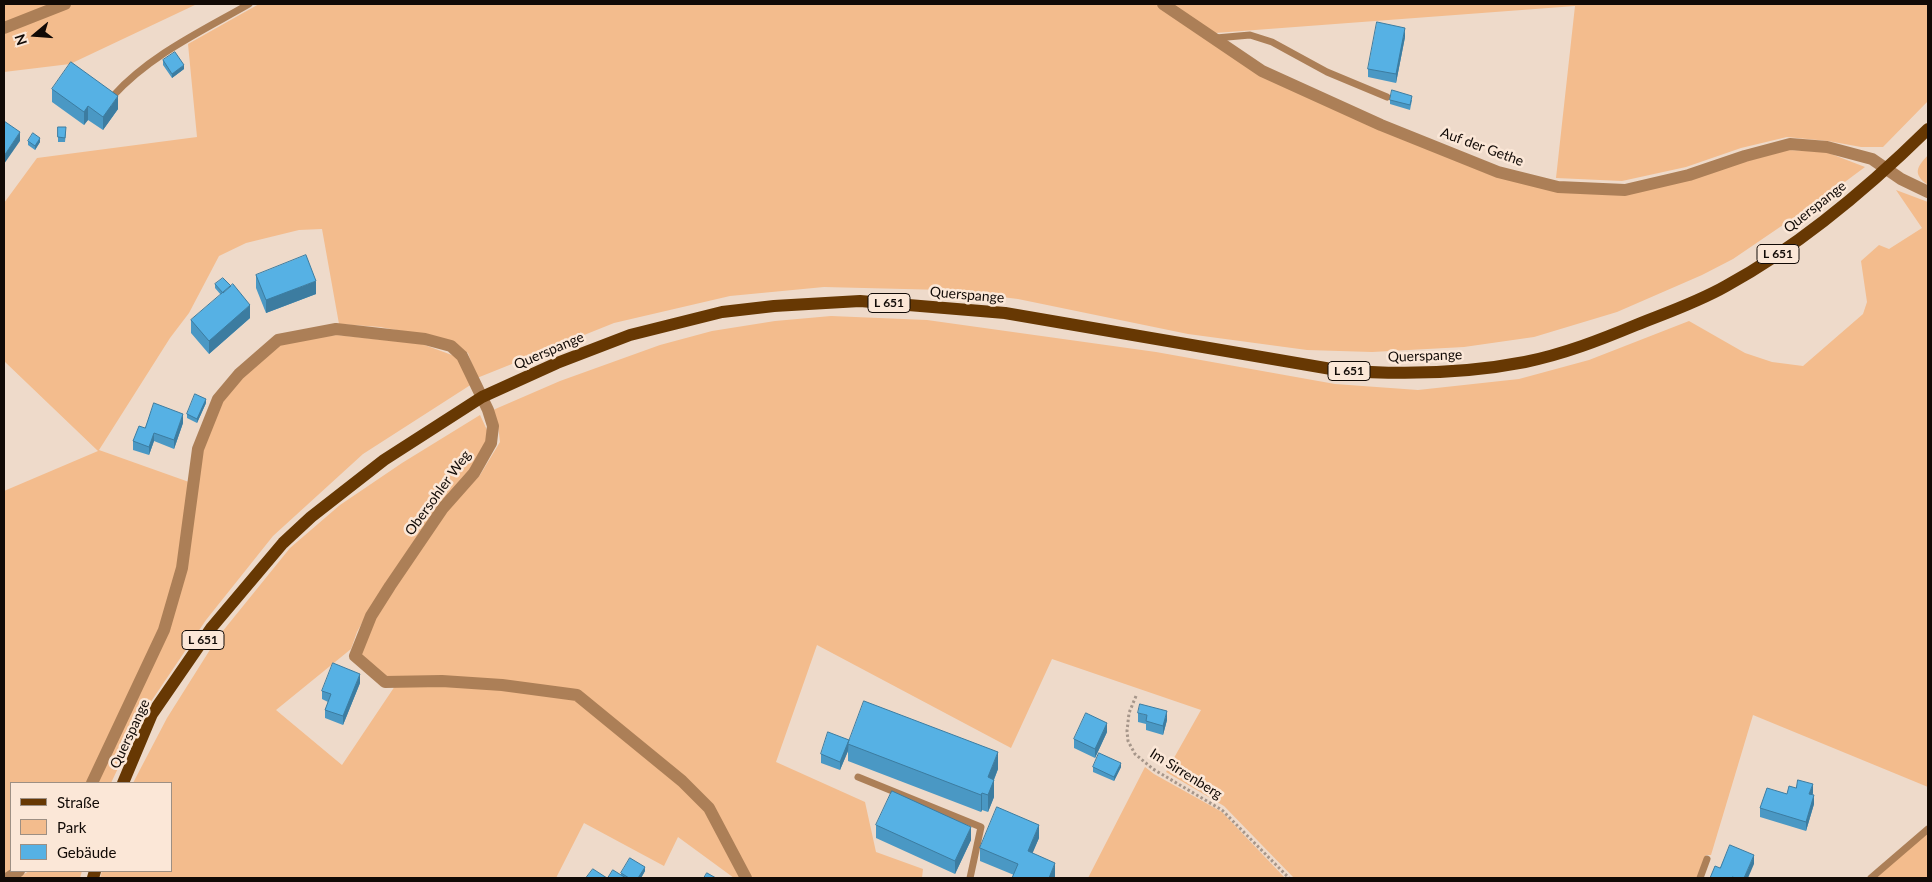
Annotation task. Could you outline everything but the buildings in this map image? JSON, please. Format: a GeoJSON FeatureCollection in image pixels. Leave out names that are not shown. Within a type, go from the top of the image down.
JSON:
{"type":"FeatureCollection","features":[{"type":"Feature","properties":{"kind":"main road","name":"Querspange"},"geometry":{"type":"LineString","coordinates":[[123,782],[152,714],[212,627],[283,543],[311,517],[384,460],[482,397],[557,363],[630,335],[722,312],[774,306],[860,301],[1005,313],[1337,370],[1437,372],[1511,364],[1581,347],[1726,287],[1792,244],[1887,169],[1928,129]]}},
{"type":"Feature","properties":{"kind":"street"},"geometry":{"type":"LineString","coordinates":[[4,28],[65,4]]}},
{"type":"Feature","properties":{"kind":"street","name":"Auf der Gethe"},"geometry":{"type":"LineString","coordinates":[[1163,4],[1262,71],[1381,125],[1498,172],[1558,187],[1625,190],[1689,175],[1745,156],[1790,144],[1828,146],[1872,158],[1901,179],[1928,192]]}},
{"type":"Feature","properties":{"kind":"street","name":"Obersohler Weg"},"geometry":{"type":"LineString","coordinates":[[92,782],[164,630],[182,568],[198,450],[218,399],[239,374],[278,340],[336,329],[425,339],[451,346],[462,356],[488,410],[493,426],[491,442],[474,473],[443,508],[371,616],[355,656],[386,682],[442,681],[502,685],[577,695],[682,781],[709,808],[746,878]]}},
{"type":"Feature","properties":{"kind":"lane"},"geometry":{"type":"LineString","coordinates":[[113,96],[146,66],[184,41],[249,4]]}},
{"type":"Feature","properties":{"kind":"lane"},"geometry":{"type":"LineString","coordinates":[[1214,38],[1250,35],[1272,42],[1327,72],[1387,97]]}},
{"type":"Feature","properties":{"kind":"lane"},"geometry":{"type":"LineString","coordinates":[[858,777],[981,827],[970,878]]}},
{"type":"Feature","properties":{"kind":"lane"},"geometry":{"type":"LineString","coordinates":[[1871,878],[1928,829]]}},
{"type":"Feature","properties":{"kind":"lane"},"geometry":{"type":"LineString","coordinates":[[1700,878],[1708,859]]}},
{"type":"Feature","properties":{"kind":"path","name":"Im Sirrenberg"},"geometry":{"type":"LineString","coordinates":[[1136,696],[1127,730],[1128,741],[1135,754],[1153,770],[1222,810],[1289,878]]}},
{"type":"Feature","properties":{"kind":"green space"},"geometry":{"type":"Polygon","coordinates":[[[4,4],[197,4],[70,64],[4,72],[4,4]]]}},
{"type":"Feature","properties":{"kind":"green space"},"geometry":{"type":"Polygon","coordinates":[[[259,4],[1155,4],[1260,75],[1496,175],[1623,194],[1788,150],[1826,152],[1865,167],[1733,259],[1702,275],[1617,312],[1534,337],[1464,347],[1372,352],[1307,350],[1188,334],[1018,299],[944,290],[824,287],[730,296],[614,323],[477,378],[468,353],[430,336],[380,327],[339,324],[322,229],[299,230],[246,243],[219,256],[189,313],[170,338],[99,450],[189,482],[179,567],[160,629],[87,782],[10,782],[10,872],[4,876],[4,491],[98,451],[4,361],[4,203],[37,158],[197,137],[188,44],[259,4]]]}},
{"type":"Feature","properties":{"kind":"green space"},"geometry":{"type":"Polygon","coordinates":[[[1172,4],[1928,4],[1928,101],[1883,147],[1861,147],[1828,141],[1787,137],[1741,148],[1686,167],[1622,181],[1556,178],[1575,6],[1215,33],[1172,4]]]}},
{"type":"Feature","properties":{"kind":"green space"},"geometry":{"type":"Polygon","coordinates":[[[1928,155],[1928,185],[1918,174],[1918,170],[1928,155]]]}},
{"type":"Feature","properties":{"kind":"green space"},"geometry":{"type":"Polygon","coordinates":[[[1896,190],[1928,202],[1928,787],[1753,715],[1711,855],[1706,855],[1698,878],[1294,878],[1224,806],[1166,772],[1201,710],[1052,659],[1011,748],[817,645],[776,762],[865,802],[876,852],[923,869],[922,878],[734,878],[678,837],[664,866],[584,823],[556,878],[100,878],[102,872],[172,872],[172,782],[134,782],[167,718],[218,637],[290,548],[340,505],[402,463],[480,415],[487,430],[486,442],[471,471],[368,612],[357,632],[351,649],[276,710],[342,765],[395,686],[357,654],[375,618],[447,510],[480,475],[500,442],[498,425],[493,410],[560,381],[660,345],[712,331],[775,321],[831,316],[927,320],[1156,352],[1335,384],[1418,390],[1519,379],[1589,360],[1689,321],[1745,353],[1772,362],[1803,366],[1863,314],[1867,302],[1861,261],[1879,245],[1889,249],[1922,228],[1896,190]]]}},
{"type":"Feature","properties":{"kind":"green space"},"geometry":{"type":"Polygon","coordinates":[[[337,335],[422,344],[460,358],[472,384],[363,454],[273,536],[206,620],[146,709],[111,782],[96,782],[169,630],[202,452],[221,403],[242,377],[281,342],[337,335]]]}},
{"type":"Feature","properties":{"kind":"green space"},"geometry":{"type":"Polygon","coordinates":[[[1145,767],[1154,774],[1222,812],[1285,878],[1088,878],[1145,767]]]}},
{"type":"Feature","properties":{"kind":"green space"},"geometry":{"type":"Polygon","coordinates":[[[1928,832],[1928,878],[1874,878],[1928,832]]]}},
{"type":"Feature","properties":{"kind":"green space"},"geometry":{"type":"Polygon","coordinates":[[[27,872],[82,872],[80,878],[18,878],[27,872]]]}}]}
